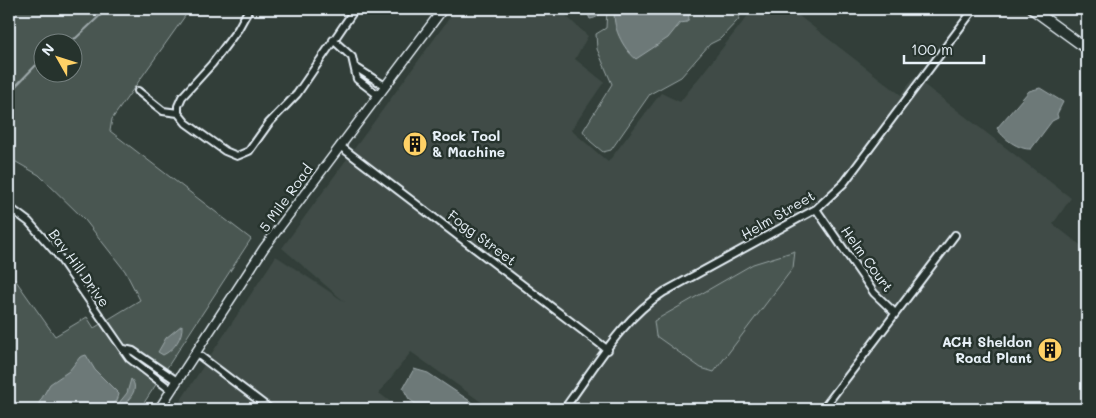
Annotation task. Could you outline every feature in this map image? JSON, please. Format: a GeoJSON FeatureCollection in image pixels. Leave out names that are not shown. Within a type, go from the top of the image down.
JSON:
{"type":"FeatureCollection","features":[{"type":"Feature","properties":{"kind":"main road"},"geometry":{"type":"LineString","coordinates":[[1032,9],[1087,49]]}},
{"type":"Feature","properties":{"kind":"street"},"geometry":{"type":"LineString","coordinates":[[178,113],[182,97],[212,64],[238,29],[249,9]]}},
{"type":"Feature","properties":{"kind":"street"},"geometry":{"type":"LineString","coordinates":[[138,91],[163,111],[178,113],[186,123],[225,151],[237,156],[249,150],[269,123],[297,94],[355,9]]}},
{"type":"Feature","properties":{"kind":"street","name":"5 Mile Road"},"geometry":{"type":"LineString","coordinates":[[159,409],[264,248],[443,9]]}},
{"type":"Feature","properties":{"kind":"street","name":"Helm Street"},"geometry":{"type":"LineString","coordinates":[[564,409],[631,318],[655,298],[816,209],[844,183],[974,9]]}},
{"type":"Feature","properties":{"kind":"street"},"geometry":{"type":"LineString","coordinates":[[333,40],[348,52],[355,67],[357,80],[378,95]]}},
{"type":"Feature","properties":{"kind":"street"},"geometry":{"type":"LineString","coordinates":[[355,67],[385,86]]}},
{"type":"Feature","properties":{"kind":"street","name":"Fogg Street"},"geometry":{"type":"LineString","coordinates":[[340,146],[608,350]]}},
{"type":"Feature","properties":{"kind":"street","name":"Bay Hill Drive"},"geometry":{"type":"LineString","coordinates":[[9,207],[29,222],[57,254],[129,358],[171,390]]}},
{"type":"Feature","properties":{"kind":"street","name":"Helm Court"},"geometry":{"type":"LineString","coordinates":[[816,209],[874,293],[895,313],[954,235]]}},
{"type":"Feature","properties":{"kind":"street"},"geometry":{"type":"LineString","coordinates":[[823,409],[895,313]]}},
{"type":"Feature","properties":{"kind":"street","name":"Bay Hill Drive"},"geometry":{"type":"LineString","coordinates":[[124,349],[133,351],[177,381]]}},
{"type":"Feature","properties":{"kind":"street"},"geometry":{"type":"LineString","coordinates":[[196,353],[270,409]]}},
{"type":"Feature","properties":{"kind":"shaded area"},"geometry":{"type":"Polygon","coordinates":[[[9,9],[190,9],[112,119],[110,131],[251,239],[140,409],[9,409],[9,271],[55,336],[87,317],[94,328],[140,300],[125,271],[85,220],[39,175],[9,158],[9,9]]]}},
{"type":"Feature","properties":{"kind":"shaded area"},"geometry":{"type":"Polygon","coordinates":[[[456,9],[571,9],[566,16],[588,36],[575,59],[604,82],[571,130],[608,162],[661,93],[680,102],[753,9],[790,9],[901,95],[914,77],[1071,198],[1053,224],[1087,250],[1087,409],[491,409],[411,352],[379,393],[400,409],[175,409],[276,256],[345,302],[282,248],[456,9]]]}},
{"type":"Feature","properties":{"kind":"shaded area"},"geometry":{"type":"Polygon","coordinates":[[[592,9],[602,9],[598,16],[590,19],[587,12],[592,9]]]}},
{"type":"Feature","properties":{"kind":"shaded area"},"geometry":{"type":"Polygon","coordinates":[[[607,9],[615,9],[614,14],[617,24],[677,28],[689,14],[687,9],[743,9],[738,20],[720,39],[710,44],[681,77],[650,94],[611,150],[603,152],[590,141],[583,131],[612,84],[597,49],[596,34],[606,28],[607,9]]]}},
{"type":"Feature","properties":{"kind":"shaded area"},"geometry":{"type":"Polygon","coordinates":[[[615,9],[687,9],[689,18],[687,22],[680,23],[668,38],[636,59],[623,43],[616,29],[615,9]]]}},
{"type":"Feature","properties":{"kind":"shaded area"},"geometry":{"type":"Polygon","coordinates":[[[1040,88],[1063,102],[1057,114],[1058,118],[1052,121],[1031,149],[1021,148],[1007,139],[997,128],[1029,91],[1040,88]]]}},
{"type":"Feature","properties":{"kind":"shaded area"},"geometry":{"type":"Polygon","coordinates":[[[795,251],[793,268],[714,372],[701,368],[656,336],[654,321],[753,264],[795,251]]]}},
{"type":"Feature","properties":{"kind":"shaded area"},"geometry":{"type":"Polygon","coordinates":[[[182,325],[181,334],[174,346],[163,355],[158,352],[166,338],[182,325]]]}},
{"type":"Feature","properties":{"kind":"shaded area"},"geometry":{"type":"Polygon","coordinates":[[[86,355],[95,370],[119,394],[117,401],[103,409],[39,409],[39,403],[50,384],[69,371],[80,357],[86,355]]]}},
{"type":"Feature","properties":{"kind":"shaded area"},"geometry":{"type":"Polygon","coordinates":[[[414,369],[428,373],[482,409],[422,409],[409,399],[403,388],[414,369]]]}},
{"type":"Feature","properties":{"kind":"shaded area"},"geometry":{"type":"Polygon","coordinates":[[[131,379],[134,383],[132,395],[121,409],[114,409],[127,393],[131,379]]]}},
{"type":"Feature","properties":{"kind":"waterway"},"geometry":{"type":"LineString","coordinates":[[82,32],[107,9]]}},
{"type":"Feature","properties":{"kind":"waterway"},"geometry":{"type":"LineString","coordinates":[[9,93],[32,69]]}},
{"type":"Feature","properties":{"kind":"place","name":"Rock Tool & Machine"},"geometry":{"type":"Point","coordinates":[415,144]}},
{"type":"Feature","properties":{"kind":"place","name":"ACH Sheldon Road Plant"},"geometry":{"type":"Point","coordinates":[1050,350]}}]}
